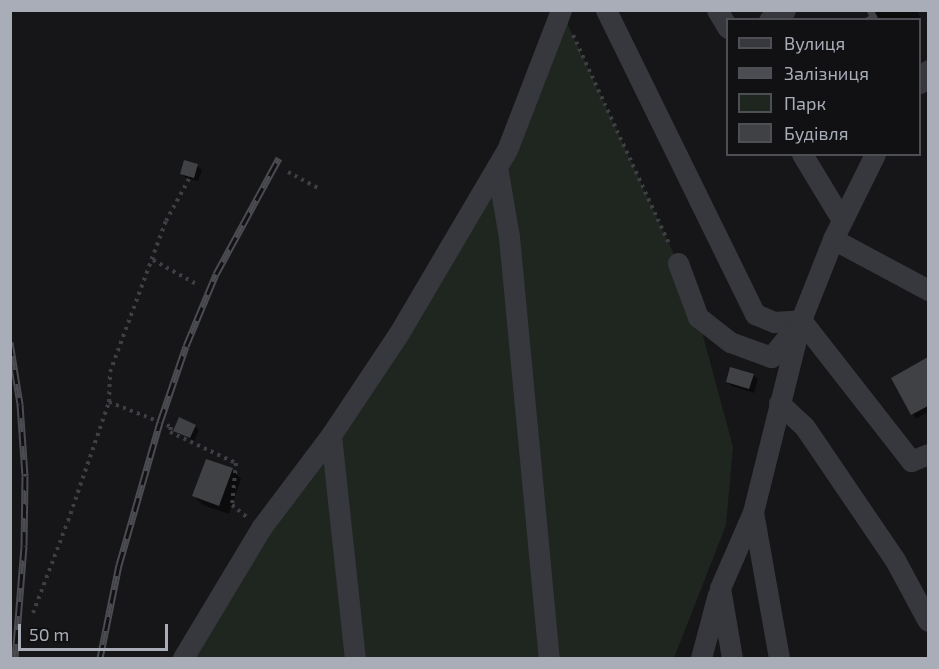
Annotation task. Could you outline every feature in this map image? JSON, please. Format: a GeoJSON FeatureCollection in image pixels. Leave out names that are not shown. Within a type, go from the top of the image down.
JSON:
{"type":"FeatureCollection","features":[{"type":"Feature","properties":{"kind":"street"},"geometry":{"type":"LineString","coordinates":[[606,10],[755,314],[774,322],[801,320]]}},
{"type":"Feature","properties":{"kind":"street"},"geometry":{"type":"LineString","coordinates":[[717,10],[726,25]]}},
{"type":"Feature","properties":{"kind":"street"},"geometry":{"type":"LineString","coordinates":[[772,18],[785,10]]}},
{"type":"Feature","properties":{"kind":"street"},"geometry":{"type":"LineString","coordinates":[[183,658],[261,528],[331,435],[399,333],[507,150],[564,18]]}},
{"type":"Feature","properties":{"kind":"street"},"geometry":{"type":"LineString","coordinates":[[803,156],[837,229],[928,290]]}},
{"type":"Feature","properties":{"kind":"street"},"geometry":{"type":"LineString","coordinates":[[700,658],[720,588],[753,512],[769,440],[801,320],[837,229],[874,156]]}},
{"type":"Feature","properties":{"kind":"street"},"geometry":{"type":"LineString","coordinates":[[497,167],[509,237],[549,658]]}},
{"type":"Feature","properties":{"kind":"street"},"geometry":{"type":"LineString","coordinates":[[678,263],[698,317],[730,342],[771,357],[801,320]]}},
{"type":"Feature","properties":{"kind":"street"},"geometry":{"type":"LineString","coordinates":[[801,320],[911,461],[928,454]]}},
{"type":"Feature","properties":{"kind":"street"},"geometry":{"type":"LineString","coordinates":[[779,403],[804,426],[895,560],[928,621]]}},
{"type":"Feature","properties":{"kind":"street"},"geometry":{"type":"LineString","coordinates":[[331,435],[355,658]]}},
{"type":"Feature","properties":{"kind":"street"},"geometry":{"type":"LineString","coordinates":[[753,512],[779,658]]}},
{"type":"Feature","properties":{"kind":"street"},"geometry":{"type":"LineString","coordinates":[[720,588],[732,658]]}},
{"type":"Feature","properties":{"kind":"path"},"geometry":{"type":"LineString","coordinates":[[564,18],[628,150],[678,263]]}},
{"type":"Feature","properties":{"kind":"path"},"geometry":{"type":"LineString","coordinates":[[288,172],[320,189]]}},
{"type":"Feature","properties":{"kind":"path"},"geometry":{"type":"LineString","coordinates":[[33,613],[109,402],[110,372],[166,220],[190,177]]}},
{"type":"Feature","properties":{"kind":"path"},"geometry":{"type":"LineString","coordinates":[[153,260],[198,285]]}},
{"type":"Feature","properties":{"kind":"path"},"geometry":{"type":"LineString","coordinates":[[109,402],[171,427],[170,432],[236,463],[232,505],[261,528]]}},
{"type":"Feature","properties":{"kind":"green space"},"geometry":{"type":"Polygon","coordinates":[[[569,11],[568,25],[678,263],[698,317],[733,447],[726,525],[674,658],[185,658],[497,167],[569,11]]]}},
{"type":"Feature","properties":{"kind":"building"},"geometry":{"type":"Polygon","coordinates":[[[866,10],[874,10],[878,18],[866,18],[869,16],[866,10]]]}},
{"type":"Feature","properties":{"kind":"building"},"geometry":{"type":"Polygon","coordinates":[[[184,160],[198,164],[194,178],[180,174],[184,160]]]}},
{"type":"Feature","properties":{"kind":"building"},"geometry":{"type":"Polygon","coordinates":[[[928,357],[928,406],[911,415],[891,378],[928,357]]]}},
{"type":"Feature","properties":{"kind":"building"},"geometry":{"type":"Polygon","coordinates":[[[730,367],[754,374],[749,389],[726,382],[730,367]]]}},
{"type":"Feature","properties":{"kind":"building"},"geometry":{"type":"Polygon","coordinates":[[[179,417],[196,425],[190,438],[173,431],[179,417]]]}},
{"type":"Feature","properties":{"kind":"building"},"geometry":{"type":"Polygon","coordinates":[[[206,459],[233,468],[219,506],[192,496],[206,459]]]}},
{"type":"Feature","properties":{"kind":"railway"},"geometry":{"type":"LineString","coordinates":[[100,658],[119,565],[160,422],[186,346],[216,274],[279,158]]}},
{"type":"Feature","properties":{"kind":"railway"},"geometry":{"type":"LineString","coordinates":[[10,342],[20,404],[25,476],[24,546],[15,658]]}}]}
